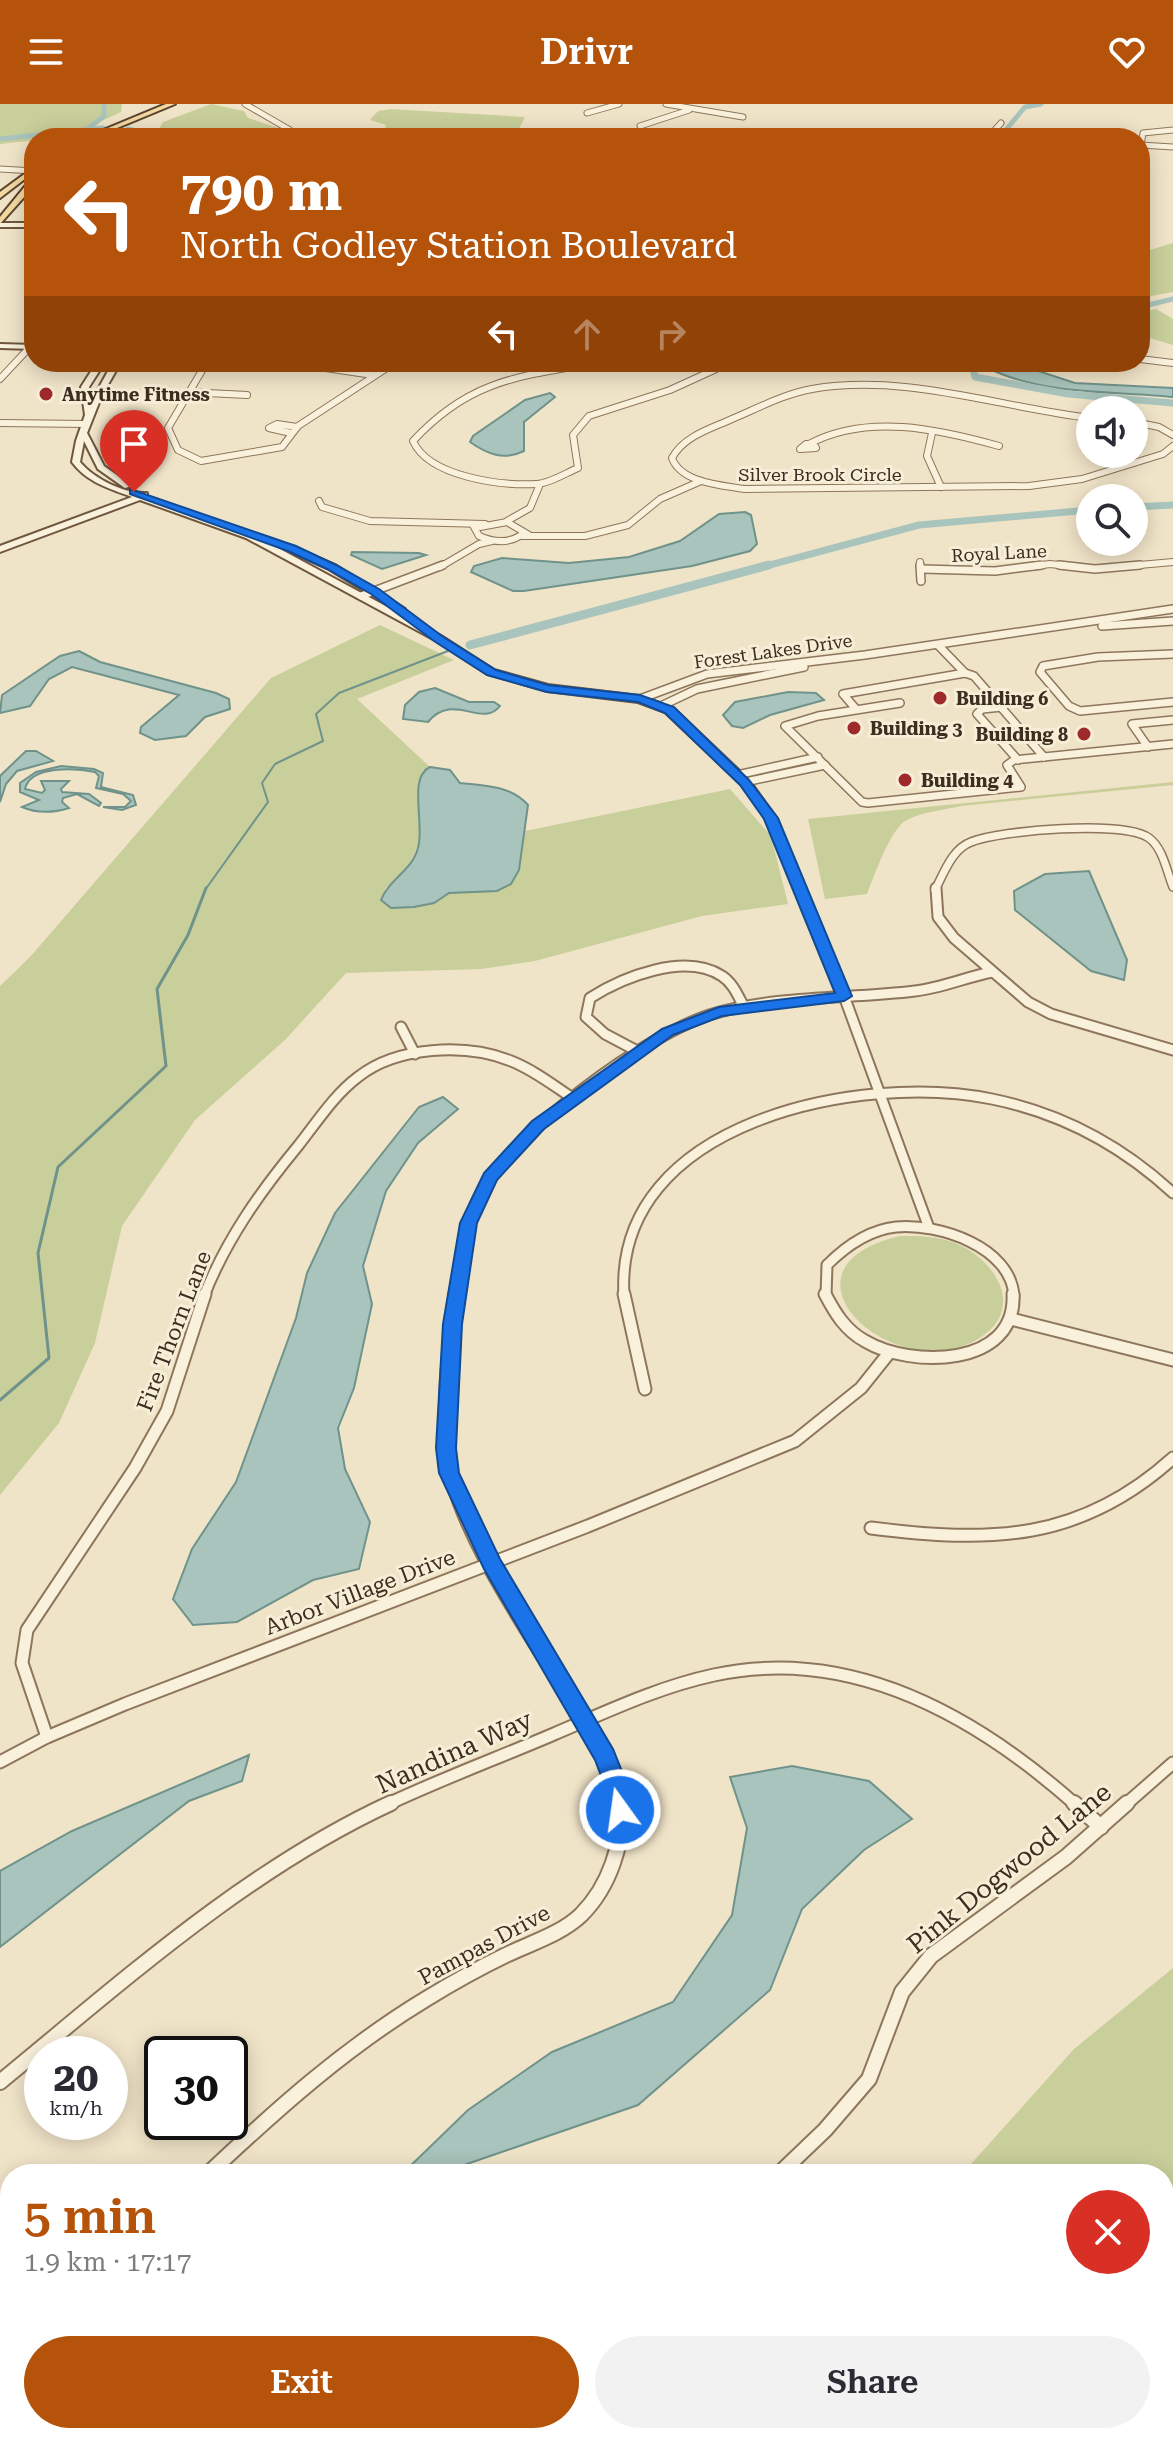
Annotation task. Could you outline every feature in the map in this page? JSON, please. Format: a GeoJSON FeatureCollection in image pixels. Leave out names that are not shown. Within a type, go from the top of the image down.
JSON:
{"type":"FeatureCollection","features":[{"type":"Feature","properties":{"kind":"main road"},"geometry":{"type":"LineString","coordinates":[[112,128],[172,104]]}},
{"type":"Feature","properties":{"kind":"main road"},"geometry":{"type":"LineString","coordinates":[[123,128],[183,104]]}},
{"type":"Feature","properties":{"kind":"main road"},"geometry":{"type":"LineString","coordinates":[[0,198],[24,178]]}},
{"type":"Feature","properties":{"kind":"main road"},"geometry":{"type":"LineString","coordinates":[[1,221],[24,193]]}},
{"type":"Feature","properties":{"kind":"street"},"geometry":{"type":"LineString","coordinates":[[245,104],[287,128]]}},
{"type":"Feature","properties":{"kind":"street"},"geometry":{"type":"LineString","coordinates":[[587,113],[619,104]]}},
{"type":"Feature","properties":{"kind":"street"},"geometry":{"type":"LineString","coordinates":[[666,104],[743,117]]}},
{"type":"Feature","properties":{"kind":"street"},"geometry":{"type":"LineString","coordinates":[[640,126],[691,110]]}},
{"type":"Feature","properties":{"kind":"street"},"geometry":{"type":"LineString","coordinates":[[997,128],[1001,123]]}},
{"type":"Feature","properties":{"kind":"street"},"geometry":{"type":"LineString","coordinates":[[1150,133],[1173,130]]}},
{"type":"Feature","properties":{"kind":"street"},"geometry":{"type":"LineString","coordinates":[[1150,146],[1173,147]]}},
{"type":"Feature","properties":{"kind":"street"},"geometry":{"type":"LineString","coordinates":[[0,169],[24,170]]}},
{"type":"Feature","properties":{"kind":"street"},"geometry":{"type":"LineString","coordinates":[[1,221],[24,222]]}},
{"type":"Feature","properties":{"kind":"street"},"geometry":{"type":"LineString","coordinates":[[15,360],[18,347],[24,341]]}},
{"type":"Feature","properties":{"kind":"street"},"geometry":{"type":"LineString","coordinates":[[0,346],[24,347]]}},
{"type":"Feature","properties":{"kind":"street"},"geometry":{"type":"LineString","coordinates":[[0,379],[24,353]]}},
{"type":"Feature","properties":{"kind":"street"},"geometry":{"type":"LineString","coordinates":[[1150,360],[1173,363]]}},
{"type":"Feature","properties":{"kind":"street"},"geometry":{"type":"LineString","coordinates":[[95,372],[85,387],[87,425],[101,467],[139,494]]}},
{"type":"Feature","properties":{"kind":"street"},"geometry":{"type":"LineString","coordinates":[[109,372],[75,454],[79,467],[104,484],[292,549],[375,591],[438,638],[491,672],[530,684],[640,699],[661,706],[684,721],[741,779],[771,818],[785,848],[881,1092],[929,1228]]}},
{"type":"Feature","properties":{"kind":"street"},"geometry":{"type":"LineString","coordinates":[[200,372],[171,418],[168,430],[175,447],[191,459],[211,461],[276,450],[286,444],[294,430],[378,372]]}},
{"type":"Feature","properties":{"kind":"street"},"geometry":{"type":"LineString","coordinates":[[353,372],[373,375]]}},
{"type":"Feature","properties":{"kind":"street"},"geometry":{"type":"LineString","coordinates":[[545,372],[484,386],[426,427],[413,441],[423,459],[447,471],[540,484],[578,468],[580,463],[573,435],[589,416],[670,390],[709,372]]}},
{"type":"Feature","properties":{"kind":"street"},"geometry":{"type":"LineString","coordinates":[[701,481],[673,463],[675,450],[682,444],[782,397],[812,389],[884,386],[1076,416]]}},
{"type":"Feature","properties":{"kind":"street"},"geometry":{"type":"LineString","coordinates":[[187,392],[247,395]]}},
{"type":"Feature","properties":{"kind":"street"},"geometry":{"type":"LineString","coordinates":[[0,423],[87,425]]}},
{"type":"Feature","properties":{"kind":"street"},"geometry":{"type":"LineString","coordinates":[[1148,425],[1173,435]]}},
{"type":"Feature","properties":{"kind":"street"},"geometry":{"type":"LineString","coordinates":[[809,444],[842,431],[886,426],[999,446]]}},
{"type":"Feature","properties":{"kind":"street"},"geometry":{"type":"LineString","coordinates":[[932,433],[927,456],[941,487]]}},
{"type":"Feature","properties":{"kind":"street","name":"Silver Brook Circle"},"geometry":{"type":"LineString","coordinates":[[701,481],[725,487],[757,489],[1029,486],[1074,481],[1163,454],[1173,446]]}},
{"type":"Feature","properties":{"kind":"street"},"geometry":{"type":"LineString","coordinates":[[361,596],[435,570],[481,541],[510,541],[526,535],[585,536],[628,525],[660,499],[701,481]]}},
{"type":"Feature","properties":{"kind":"street"},"geometry":{"type":"LineString","coordinates":[[319,501],[322,507],[370,521],[476,528],[485,524],[518,521],[537,502],[540,484]]}},
{"type":"Feature","properties":{"kind":"street"},"geometry":{"type":"LineString","coordinates":[[0,543],[139,494]]}},
{"type":"Feature","properties":{"kind":"street"},"geometry":{"type":"LineString","coordinates":[[0,549],[139,494]]}},
{"type":"Feature","properties":{"kind":"street"},"geometry":{"type":"LineString","coordinates":[[518,521],[526,535]]}},
{"type":"Feature","properties":{"kind":"street"},"geometry":{"type":"LineString","coordinates":[[476,528],[481,541]]}},
{"type":"Feature","properties":{"kind":"street"},"geometry":{"type":"LineString","coordinates":[[249,536],[438,638]]}},
{"type":"Feature","properties":{"kind":"street","name":"Royal Lane"},"geometry":{"type":"LineString","coordinates":[[921,581],[921,566],[995,571],[1050,564],[1095,569],[1173,562]]}},
{"type":"Feature","properties":{"kind":"street","name":"Forest Lakes Drive"},"geometry":{"type":"LineString","coordinates":[[640,699],[707,674],[1056,629],[1173,609]]}},
{"type":"Feature","properties":{"kind":"street"},"geometry":{"type":"LineString","coordinates":[[1149,614],[1156,623]]}},
{"type":"Feature","properties":{"kind":"street","name":"Forest Lakes Drive"},"geometry":{"type":"LineString","coordinates":[[1056,629],[1173,621]]}},
{"type":"Feature","properties":{"kind":"street"},"geometry":{"type":"LineString","coordinates":[[938,645],[965,673]]}},
{"type":"Feature","properties":{"kind":"street"},"geometry":{"type":"LineString","coordinates":[[1173,654],[1098,657],[1043,666],[1040,672],[1069,706],[1080,711],[1173,702]]}},
{"type":"Feature","properties":{"kind":"street","name":"Forest Lakes Drive"},"geometry":{"type":"LineString","coordinates":[[661,706],[697,689],[865,655]]}},
{"type":"Feature","properties":{"kind":"street"},"geometry":{"type":"LineString","coordinates":[[856,709],[843,694],[965,673],[974,676],[1044,757]]}},
{"type":"Feature","properties":{"kind":"street"},"geometry":{"type":"LineString","coordinates":[[886,685],[900,703],[856,709],[785,726],[862,802],[1021,787],[1007,765],[1018,760],[1173,744]]}},
{"type":"Feature","properties":{"kind":"street"},"geometry":{"type":"LineString","coordinates":[[1002,707],[982,709],[977,714],[1018,760]]}},
{"type":"Feature","properties":{"kind":"street"},"geometry":{"type":"LineString","coordinates":[[1148,747],[1131,727],[1132,724],[1173,720]]}},
{"type":"Feature","properties":{"kind":"street"},"geometry":{"type":"LineString","coordinates":[[741,779],[818,757]]}},
{"type":"Feature","properties":{"kind":"street"},"geometry":{"type":"LineString","coordinates":[[741,779],[825,765]]}},
{"type":"Feature","properties":{"kind":"street"},"geometry":{"type":"LineString","coordinates":[[1173,887],[1155,845],[1134,829],[1097,827],[970,842],[954,855],[935,890],[934,906],[954,938],[1028,1002],[1051,1014],[1173,1050]]}},
{"type":"Feature","properties":{"kind":"street"},"geometry":{"type":"LineString","coordinates":[[639,1052],[605,1034],[586,1017],[590,998],[598,991],[670,968],[699,967],[724,977],[744,1007]]}},
{"type":"Feature","properties":{"kind":"street","name":"Pampas Drive"},"geometry":{"type":"LineString","coordinates":[[219,2164],[285,2103],[381,2027],[468,1974],[568,1926],[590,1903],[614,1859],[620,1826],[619,1794],[605,1756],[491,1563],[449,1473],[446,1448],[452,1324],[468,1223],[490,1177],[538,1125],[679,1026],[744,1007],[942,987],[992,972]]}},
{"type":"Feature","properties":{"kind":"street"},"geometry":{"type":"LineString","coordinates":[[401,1027],[415,1054]]}},
{"type":"Feature","properties":{"kind":"street","name":"Fire Thorn Lane"},"geometry":{"type":"LineString","coordinates":[[47,1737],[22,1663],[27,1630],[146,1453],[170,1406],[210,1282],[232,1238],[284,1162],[335,1100],[362,1074],[415,1054],[477,1052],[510,1061],[574,1099]]}},
{"type":"Feature","properties":{"kind":"street"},"geometry":{"type":"LineString","coordinates":[[645,1389],[622,1305],[624,1270],[636,1223],[673,1172],[706,1146],[780,1111],[881,1092],[927,1091],[987,1097],[1061,1118],[1126,1153],[1173,1193]]}},
{"type":"Feature","properties":{"kind":"street"},"geometry":{"type":"LineString","coordinates":[[895,1227],[929,1228],[965,1239],[1001,1266],[1011,1283],[1015,1301],[1011,1319],[995,1339],[969,1353],[942,1359],[889,1353],[861,1341],[843,1327],[830,1311],[824,1293],[824,1276],[830,1261],[856,1238],[895,1227]]}},
{"type":"Feature","properties":{"kind":"street"},"geometry":{"type":"LineString","coordinates":[[1011,1319],[1173,1360]]}},
{"type":"Feature","properties":{"kind":"street","name":"Arbor Village Drive"},"geometry":{"type":"LineString","coordinates":[[0,1762],[47,1737],[795,1441],[861,1388],[889,1353]]}},
{"type":"Feature","properties":{"kind":"street"},"geometry":{"type":"LineString","coordinates":[[871,1528],[926,1536],[1000,1537],[1050,1528],[1105,1510],[1143,1487],[1173,1458]]}},
{"type":"Feature","properties":{"kind":"street","name":"Nandina Way"},"geometry":{"type":"LineString","coordinates":[[0,2082],[188,1931],[334,1833],[399,1801],[664,1688],[732,1672],[810,1669],[893,1687],[977,1726],[1040,1772],[1101,1827]]}},
{"type":"Feature","properties":{"kind":"street","name":"Pink Dogwood Lane"},"geometry":{"type":"LineString","coordinates":[[789,2164],[825,2130],[869,2079],[902,1992],[931,1956],[1035,1881],[1173,1763]]}},
{"type":"Feature","properties":{"kind":"green space"},"geometry":{"type":"Polygon","coordinates":[[[0,104],[122,104],[121,112],[86,128],[24,128],[24,141],[0,144],[0,104]]]}},
{"type":"Feature","properties":{"kind":"green space"},"geometry":{"type":"Polygon","coordinates":[[[211,104],[244,111],[248,118],[279,128],[160,128],[163,122],[211,104]]]}},
{"type":"Feature","properties":{"kind":"green space"},"geometry":{"type":"Polygon","coordinates":[[[391,109],[525,117],[519,128],[385,128],[386,125],[370,120],[378,111],[391,109]]]}},
{"type":"Feature","properties":{"kind":"green space"},"geometry":{"type":"Polygon","coordinates":[[[1173,243],[1173,292],[1150,296],[1150,250],[1173,243]]]}},
{"type":"Feature","properties":{"kind":"green space"},"geometry":{"type":"Polygon","coordinates":[[[1156,309],[1173,319],[1173,345],[1150,338],[1150,310],[1156,309]]]}},
{"type":"Feature","properties":{"kind":"green space"},"geometry":{"type":"Polygon","coordinates":[[[380,625],[454,660],[357,699],[430,767],[422,771],[421,776],[421,832],[415,853],[403,872],[385,889],[391,908],[434,903],[449,893],[497,891],[519,870],[525,831],[730,789],[771,836],[788,904],[702,916],[535,961],[481,969],[346,973],[285,1040],[195,1120],[122,1226],[95,1343],[59,1423],[0,1495],[0,986],[30,957],[271,678],[380,625]]]}},
{"type":"Feature","properties":{"kind":"green space"},"geometry":{"type":"Polygon","coordinates":[[[1173,782],[1173,785],[961,806],[918,815],[899,826],[883,854],[867,894],[825,899],[808,819],[1173,782]]]}},
{"type":"Feature","properties":{"kind":"green space"},"geometry":{"type":"Polygon","coordinates":[[[900,1236],[928,1237],[955,1243],[983,1261],[1000,1286],[1003,1300],[1001,1314],[993,1327],[978,1339],[945,1350],[911,1348],[880,1337],[856,1318],[842,1296],[842,1273],[861,1252],[900,1236]]]}},
{"type":"Feature","properties":{"kind":"green space"},"geometry":{"type":"Polygon","coordinates":[[[1173,1968],[1173,2164],[971,2164],[1074,2049],[1173,1968]]]}},
{"type":"Feature","properties":{"kind":"water"},"geometry":{"type":"Polygon","coordinates":[[[997,372],[1041,372],[1075,383],[1173,388],[1173,397],[1078,390],[997,372]]]}},
{"type":"Feature","properties":{"kind":"water"},"geometry":{"type":"Polygon","coordinates":[[[550,393],[555,397],[524,422],[524,451],[510,456],[496,455],[470,442],[473,436],[525,400],[550,393]]]}},
{"type":"Feature","properties":{"kind":"water"},"geometry":{"type":"Polygon","coordinates":[[[745,512],[751,515],[757,544],[750,551],[692,566],[524,591],[513,591],[471,572],[474,566],[502,558],[569,563],[629,557],[680,541],[719,514],[745,512]]]}},
{"type":"Feature","properties":{"kind":"water"},"geometry":{"type":"Polygon","coordinates":[[[352,552],[426,555],[382,569],[351,555],[352,552]]]}},
{"type":"Feature","properties":{"kind":"water"},"geometry":{"type":"Polygon","coordinates":[[[79,651],[100,662],[216,693],[229,699],[230,709],[205,717],[186,736],[155,740],[140,733],[141,727],[179,695],[72,667],[49,679],[30,706],[0,713],[2,695],[60,656],[79,651]]]}},
{"type":"Feature","properties":{"kind":"water"},"geometry":{"type":"Polygon","coordinates":[[[435,688],[469,702],[494,702],[500,706],[485,714],[447,710],[428,722],[403,719],[405,705],[419,692],[435,688]]]}},
{"type":"Feature","properties":{"kind":"water"},"geometry":{"type":"Polygon","coordinates":[[[788,692],[816,693],[824,700],[770,715],[743,728],[732,726],[723,715],[735,702],[788,692]]]}},
{"type":"Feature","properties":{"kind":"water"},"geometry":{"type":"Polygon","coordinates":[[[26,751],[36,751],[53,761],[17,771],[6,784],[0,802],[0,776],[26,751]]]}},
{"type":"Feature","properties":{"kind":"water"},"geometry":{"type":"Polygon","coordinates":[[[61,766],[94,769],[103,773],[101,787],[133,795],[136,805],[122,810],[103,807],[125,807],[131,801],[123,794],[96,788],[99,776],[95,772],[66,769],[36,776],[25,789],[42,793],[45,790],[41,781],[69,781],[61,789],[62,792],[89,794],[101,803],[99,806],[77,794],[63,798],[62,802],[69,808],[63,810],[40,812],[22,807],[39,800],[20,792],[20,783],[36,772],[61,766]]]}},
{"type":"Feature","properties":{"kind":"water"},"geometry":{"type":"Polygon","coordinates":[[[430,767],[450,770],[460,783],[506,790],[528,805],[519,870],[511,884],[497,891],[449,893],[434,903],[391,908],[381,900],[417,852],[420,833],[418,789],[420,779],[430,767]]]}},
{"type":"Feature","properties":{"kind":"water"},"geometry":{"type":"Polygon","coordinates":[[[1089,871],[1127,960],[1124,980],[1091,971],[1015,910],[1014,891],[1045,874],[1089,871]]]}},
{"type":"Feature","properties":{"kind":"water"},"geometry":{"type":"Polygon","coordinates":[[[443,1097],[458,1109],[418,1143],[386,1191],[363,1266],[372,1304],[354,1388],[338,1428],[345,1469],[370,1522],[359,1569],[313,1580],[237,1622],[193,1625],[173,1599],[192,1549],[236,1482],[296,1318],[307,1273],[335,1213],[419,1107],[443,1097]]]}},
{"type":"Feature","properties":{"kind":"water"},"geometry":{"type":"Polygon","coordinates":[[[249,1755],[242,1781],[189,1801],[0,1947],[0,1871],[72,1831],[249,1755]]]}},
{"type":"Feature","properties":{"kind":"water"},"geometry":{"type":"Polygon","coordinates":[[[792,1766],[869,1781],[912,1819],[864,1850],[802,1909],[770,1990],[638,2105],[467,2164],[412,2164],[468,2110],[552,2052],[673,2002],[732,1915],[747,1828],[730,1777],[792,1766]]]}},
{"type":"Feature","properties":{"kind":"waterway"},"geometry":{"type":"LineString","coordinates":[[90,127],[104,116],[104,104]]}},
{"type":"Feature","properties":{"kind":"waterway"},"geometry":{"type":"LineString","coordinates":[[1007,128],[1025,107],[1041,104]]}},
{"type":"Feature","properties":{"kind":"waterway"},"geometry":{"type":"LineString","coordinates":[[0,139],[24,136]]}},
{"type":"Feature","properties":{"kind":"waterway"},"geometry":{"type":"LineString","coordinates":[[1150,305],[1173,299]]}},
{"type":"Feature","properties":{"kind":"waterway"},"geometry":{"type":"LineString","coordinates":[[974,372],[975,377],[1068,394],[1173,403]]}},
{"type":"Feature","properties":{"kind":"waterway"},"geometry":{"type":"LineString","coordinates":[[1148,506],[1173,505]]}},
{"type":"Feature","properties":{"kind":"waterway"},"geometry":{"type":"LineString","coordinates":[[762,567],[919,525],[1076,511]]}},
{"type":"Feature","properties":{"kind":"waterway"},"geometry":{"type":"LineString","coordinates":[[470,645],[769,565]]}},
{"type":"Feature","properties":{"kind":"waterway"},"geometry":{"type":"LineString","coordinates":[[206,889],[268,802],[262,783],[275,764],[323,741],[316,714],[339,693],[448,651]]}},
{"type":"Feature","properties":{"kind":"waterway"},"geometry":{"type":"LineString","coordinates":[[0,1400],[49,1358],[38,1253],[58,1167],[166,1066],[157,989],[188,935],[206,889]]}},
{"type":"Feature","properties":{"kind":"place","name":"Anytime Fitness"},"geometry":{"type":"Point","coordinates":[46,394]}},
{"type":"Feature","properties":{"kind":"place","name":"Building 6"},"geometry":{"type":"Point","coordinates":[940,698]}},
{"type":"Feature","properties":{"kind":"place","name":"Building 3"},"geometry":{"type":"Point","coordinates":[854,728]}},
{"type":"Feature","properties":{"kind":"place","name":"Building 8"},"geometry":{"type":"Point","coordinates":[1084,734]}},
{"type":"Feature","properties":{"kind":"place","name":"Building 4"},"geometry":{"type":"Point","coordinates":[905,780]}},
{"type":"Feature","properties":{"kind":"route"},"geometry":{"type":"LineString","coordinates":[[134,492],[249,536],[269,540],[332,567],[375,591],[438,638],[491,672],[547,688],[640,699],[669,710],[745,782],[771,818],[844,996],[719,1012],[668,1032],[538,1125],[490,1177],[468,1223],[452,1324],[446,1448],[449,1473],[491,1563],[605,1756],[619,1794],[620,1810]]}}]}
